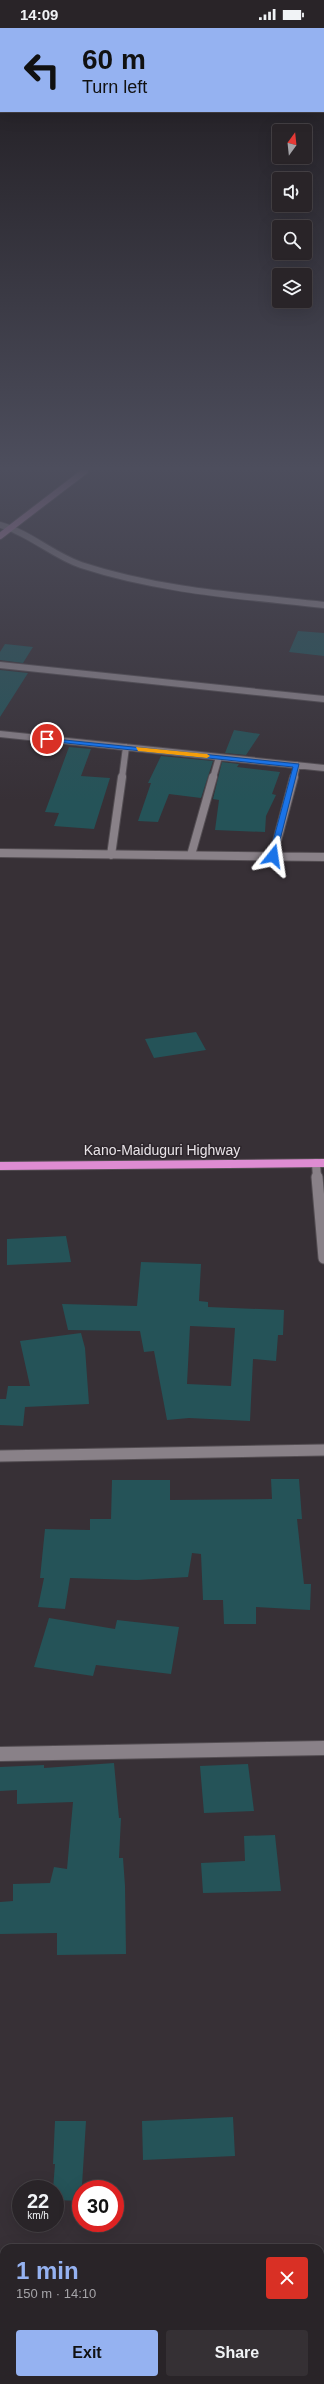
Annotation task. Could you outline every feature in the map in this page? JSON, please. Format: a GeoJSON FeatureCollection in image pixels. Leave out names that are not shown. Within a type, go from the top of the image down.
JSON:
{"type":"FeatureCollection","features":[{"type":"Feature","properties":{"kind":"highway","name":"Kano-Maiduguri Highway"},"geometry":{"type":"LineString","coordinates":[[0,1166],[320,1163]]}},
{"type":"Feature","properties":{"kind":"street"},"geometry":{"type":"LineString","coordinates":[[147,581],[183,589],[324,605]]}},
{"type":"Feature","properties":{"kind":"street"},"geometry":{"type":"LineString","coordinates":[[0,665],[324,699]]}},
{"type":"Feature","properties":{"kind":"street"},"geometry":{"type":"LineString","coordinates":[[0,734],[324,768]]}},
{"type":"Feature","properties":{"kind":"street"},"geometry":{"type":"LineString","coordinates":[[111,855],[126,747]]}},
{"type":"Feature","properties":{"kind":"street"},"geometry":{"type":"LineString","coordinates":[[191,855],[219,757]]}},
{"type":"Feature","properties":{"kind":"street"},"geometry":{"type":"LineString","coordinates":[[273,856],[297,765]]}},
{"type":"Feature","properties":{"kind":"street"},"geometry":{"type":"LineString","coordinates":[[0,853],[324,857]]}},
{"type":"Feature","properties":{"kind":"street"},"geometry":{"type":"LineString","coordinates":[[320,1163],[324,1258]]}},
{"type":"Feature","properties":{"kind":"street"},"geometry":{"type":"LineString","coordinates":[[0,1456],[324,1450]]}},
{"type":"Feature","properties":{"kind":"street"},"geometry":{"type":"LineString","coordinates":[[0,1754],[324,1748]]}},
{"type":"Feature","properties":{"kind":"building"},"geometry":{"type":"Polygon","coordinates":[[[298,631],[324,633],[324,656],[289,652],[298,631]]]}},
{"type":"Feature","properties":{"kind":"building"},"geometry":{"type":"Polygon","coordinates":[[[5,644],[33,647],[23,663],[0,660],[0,652],[5,644]]]}},
{"type":"Feature","properties":{"kind":"building"},"geometry":{"type":"Polygon","coordinates":[[[0,670],[28,673],[0,717],[0,670]]]}},
{"type":"Feature","properties":{"kind":"building"},"geometry":{"type":"Polygon","coordinates":[[[234,730],[260,734],[246,755],[225,753],[234,730]]]}},
{"type":"Feature","properties":{"kind":"building"},"geometry":{"type":"Polygon","coordinates":[[[69,747],[91,749],[81,776],[110,778],[94,829],[54,826],[59,813],[45,812],[69,747]]]}},
{"type":"Feature","properties":{"kind":"building"},"geometry":{"type":"Polygon","coordinates":[[[161,756],[213,761],[201,798],[169,794],[158,822],[138,821],[151,783],[148,783],[161,756]]]}},
{"type":"Feature","properties":{"kind":"building"},"geometry":{"type":"Polygon","coordinates":[[[222,762],[239,764],[237,767],[280,772],[272,794],[276,795],[266,816],[265,832],[215,830],[219,800],[213,799],[222,762]]]}},
{"type":"Feature","properties":{"kind":"building"},"geometry":{"type":"Polygon","coordinates":[[[196,1032],[206,1050],[154,1058],[145,1039],[196,1032]]]}},
{"type":"Feature","properties":{"kind":"building"},"geometry":{"type":"Polygon","coordinates":[[[66,1236],[71,1262],[7,1265],[7,1239],[66,1236]]]}},
{"type":"Feature","properties":{"kind":"building"},"geometry":{"type":"Polygon","coordinates":[[[141,1262],[201,1264],[199,1301],[208,1302],[208,1307],[284,1310],[283,1335],[278,1335],[276,1361],[253,1359],[250,1421],[189,1418],[167,1420],[154,1351],[144,1352],[140,1331],[68,1330],[62,1304],[137,1306],[141,1262]],[[190,1326],[187,1384],[231,1386],[235,1328],[190,1326]]]}},
{"type":"Feature","properties":{"kind":"building"},"geometry":{"type":"Polygon","coordinates":[[[81,1333],[85,1348],[89,1404],[25,1407],[23,1426],[0,1425],[0,1399],[6,1399],[8,1386],[30,1386],[20,1341],[81,1333]]]}},
{"type":"Feature","properties":{"kind":"building"},"geometry":{"type":"Polygon","coordinates":[[[271,1479],[299,1479],[302,1519],[297,1519],[304,1584],[311,1584],[310,1610],[256,1607],[256,1624],[224,1624],[223,1600],[203,1600],[201,1554],[192,1553],[188,1577],[137,1580],[70,1578],[65,1609],[38,1607],[44,1578],[40,1578],[45,1529],[90,1530],[90,1519],[111,1519],[112,1480],[170,1480],[170,1500],[272,1499],[271,1479]]]}},
{"type":"Feature","properties":{"kind":"building"},"geometry":{"type":"Polygon","coordinates":[[[49,1618],[115,1629],[117,1620],[179,1627],[171,1674],[96,1665],[93,1676],[34,1667],[49,1618]]]}},
{"type":"Feature","properties":{"kind":"building"},"geometry":{"type":"Polygon","coordinates":[[[114,1763],[119,1818],[121,1818],[119,1858],[123,1858],[126,1954],[57,1955],[57,1933],[0,1934],[0,1902],[13,1901],[13,1884],[50,1883],[54,1867],[67,1869],[73,1802],[17,1804],[17,1790],[0,1791],[0,1767],[44,1765],[44,1768],[114,1763]]]}},
{"type":"Feature","properties":{"kind":"building"},"geometry":{"type":"Polygon","coordinates":[[[248,1764],[254,1811],[204,1813],[200,1766],[248,1764]]]}},
{"type":"Feature","properties":{"kind":"building"},"geometry":{"type":"Polygon","coordinates":[[[275,1835],[281,1891],[203,1893],[201,1863],[245,1861],[244,1836],[275,1835]]]}},
{"type":"Feature","properties":{"kind":"building"},"geometry":{"type":"Polygon","coordinates":[[[233,2117],[235,2156],[143,2160],[142,2121],[233,2117]]]}},
{"type":"Feature","properties":{"kind":"building"},"geometry":{"type":"Polygon","coordinates":[[[55,2121],[86,2121],[82,2180],[72,2180],[72,2201],[64,2200],[64,2180],[54,2180],[55,2164],[53,2164],[55,2121]]]}},
{"type":"Feature","properties":{"kind":"slow traffic"},"geometry":{"type":"LineString","coordinates":[[138,749],[207,756]]}},
{"type":"Feature","properties":{"kind":"route"},"geometry":{"type":"LineString","coordinates":[[47,739],[297,765],[273,856]]}}]}
